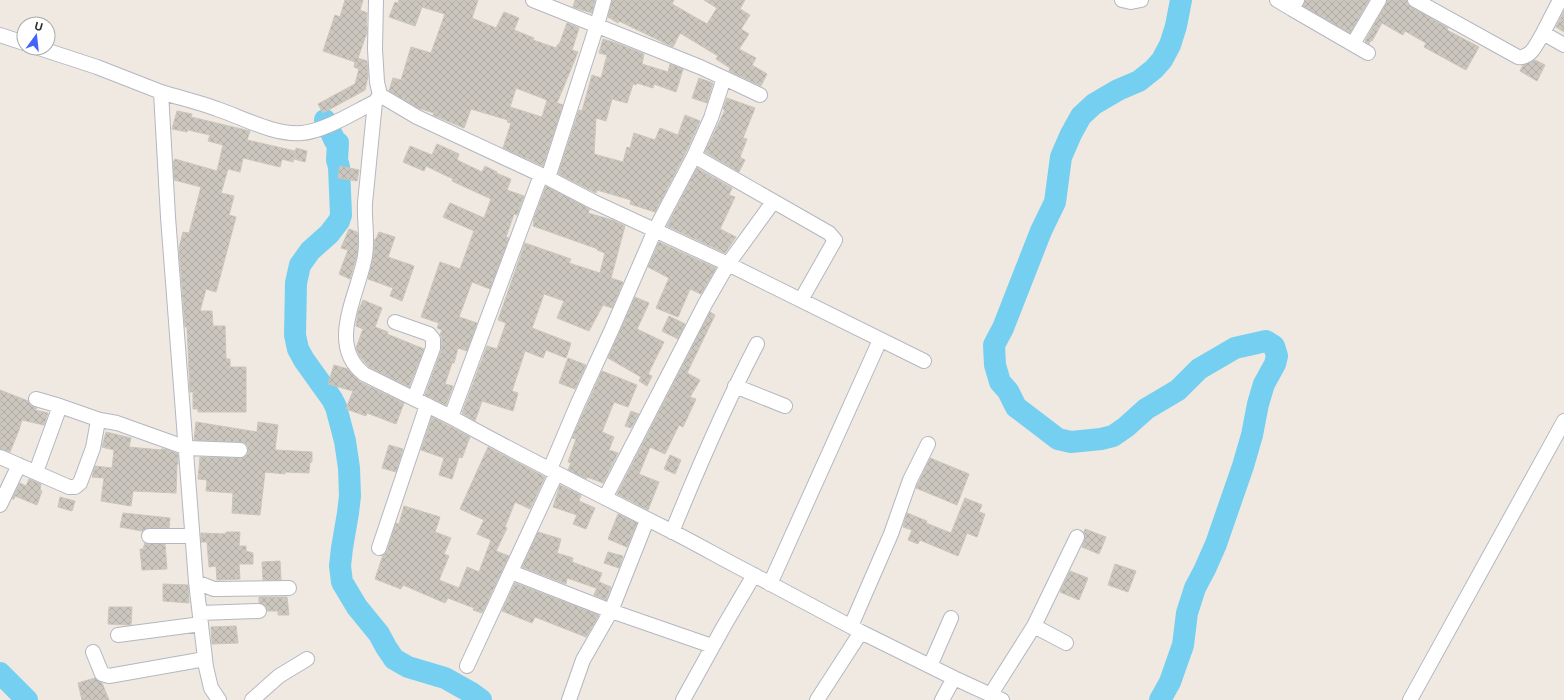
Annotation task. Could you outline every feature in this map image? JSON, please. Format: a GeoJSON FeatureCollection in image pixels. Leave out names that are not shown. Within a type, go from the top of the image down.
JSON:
{"type":"FeatureCollection","features":[{"type":"Feature","properties":{"kind":"street"},"geometry":{"type":"LineString","coordinates":[[376,0],[375,49],[378,98],[364,216],[368,239],[363,266],[348,321],[346,341],[347,350],[357,369],[364,374],[451,417],[519,455],[672,532],[856,629],[954,678],[996,697],[1034,626],[1077,537]]}},
{"type":"Feature","properties":{"kind":"street"},"geometry":{"type":"LineString","coordinates":[[533,0],[700,67],[760,95]]}},
{"type":"Feature","properties":{"kind":"street"},"geometry":{"type":"LineString","coordinates":[[451,417],[544,177],[597,25],[604,0]]}},
{"type":"Feature","properties":{"kind":"street"},"geometry":{"type":"LineString","coordinates":[[1122,0],[1135,2],[1141,0]]}},
{"type":"Feature","properties":{"kind":"street"},"geometry":{"type":"LineString","coordinates":[[1278,0],[1294,4],[1368,53]]}},
{"type":"Feature","properties":{"kind":"street"},"geometry":{"type":"LineString","coordinates":[[1353,44],[1379,0]]}},
{"type":"Feature","properties":{"kind":"street"},"geometry":{"type":"LineString","coordinates":[[1415,0],[1518,57],[1523,58],[1527,56],[1543,33],[1555,2]]}},
{"type":"Feature","properties":{"kind":"street"},"geometry":{"type":"LineString","coordinates":[[1543,33],[1564,46]]}},
{"type":"Feature","properties":{"kind":"street"},"geometry":{"type":"LineString","coordinates":[[0,35],[16,40]]}},
{"type":"Feature","properties":{"kind":"street"},"geometry":{"type":"LineString","coordinates":[[56,53],[97,67],[161,92],[216,108],[261,126],[288,132],[302,133],[318,129],[378,98]]}},
{"type":"Feature","properties":{"kind":"street"},"geometry":{"type":"LineString","coordinates":[[467,666],[530,528],[578,403],[655,230],[694,156],[711,118],[724,78]]}},
{"type":"Feature","properties":{"kind":"street"},"geometry":{"type":"LineString","coordinates":[[161,92],[168,216],[196,582],[208,680],[219,700]]}},
{"type":"Feature","properties":{"kind":"street"},"geometry":{"type":"LineString","coordinates":[[378,98],[594,202],[728,264],[769,286],[801,300],[924,361]]}},
{"type":"Feature","properties":{"kind":"street"},"geometry":{"type":"LineString","coordinates":[[694,156],[829,233],[835,240],[801,300]]}},
{"type":"Feature","properties":{"kind":"street"},"geometry":{"type":"LineString","coordinates":[[605,498],[705,304],[728,264],[773,202]]}},
{"type":"Feature","properties":{"kind":"street"},"geometry":{"type":"LineString","coordinates":[[395,322],[429,334],[433,338],[433,348],[414,399]]}},
{"type":"Feature","properties":{"kind":"street"},"geometry":{"type":"LineString","coordinates":[[770,584],[880,340]]}},
{"type":"Feature","properties":{"kind":"street"},"geometry":{"type":"LineString","coordinates":[[672,532],[702,457],[735,386],[757,344]]}},
{"type":"Feature","properties":{"kind":"street"},"geometry":{"type":"LineString","coordinates":[[735,386],[785,406]]}},
{"type":"Feature","properties":{"kind":"street"},"geometry":{"type":"LineString","coordinates":[[36,399],[100,420],[117,423],[186,448],[240,450]]}},
{"type":"Feature","properties":{"kind":"street"},"geometry":{"type":"LineString","coordinates":[[36,472],[60,406]]}},
{"type":"Feature","properties":{"kind":"street"},"geometry":{"type":"LineString","coordinates":[[379,548],[427,406]]}},
{"type":"Feature","properties":{"kind":"street"},"geometry":{"type":"LineString","coordinates":[[0,457],[69,487],[78,485],[82,478],[100,420]]}},
{"type":"Feature","properties":{"kind":"street"},"geometry":{"type":"LineString","coordinates":[[1410,700],[1564,421]]}},
{"type":"Feature","properties":{"kind":"street"},"geometry":{"type":"LineString","coordinates":[[817,700],[856,629],[910,480],[928,444]]}},
{"type":"Feature","properties":{"kind":"street"},"geometry":{"type":"LineString","coordinates":[[0,505],[19,465]]}},
{"type":"Feature","properties":{"kind":"street"},"geometry":{"type":"LineString","coordinates":[[569,700],[583,660],[611,611],[647,520]]}},
{"type":"Feature","properties":{"kind":"street"},"geometry":{"type":"LineString","coordinates":[[149,536],[192,536]]}},
{"type":"Feature","properties":{"kind":"street"},"geometry":{"type":"LineString","coordinates":[[511,572],[611,611],[712,646]]}},
{"type":"Feature","properties":{"kind":"street"},"geometry":{"type":"LineString","coordinates":[[687,698],[712,646],[754,575]]}},
{"type":"Feature","properties":{"kind":"street"},"geometry":{"type":"LineString","coordinates":[[196,582],[214,589],[289,588]]}},
{"type":"Feature","properties":{"kind":"street"},"geometry":{"type":"LineString","coordinates":[[118,635],[200,619],[259,611]]}},
{"type":"Feature","properties":{"kind":"street"},"geometry":{"type":"LineString","coordinates":[[930,666],[951,618]]}},
{"type":"Feature","properties":{"kind":"street"},"geometry":{"type":"LineString","coordinates":[[1034,626],[1066,643]]}},
{"type":"Feature","properties":{"kind":"street"},"geometry":{"type":"LineString","coordinates":[[93,652],[102,674],[109,676],[205,658]]}},
{"type":"Feature","properties":{"kind":"street"},"geometry":{"type":"LineString","coordinates":[[252,700],[279,676],[307,659]]}},
{"type":"Feature","properties":{"kind":"street"},"geometry":{"type":"LineString","coordinates":[[942,700],[954,678]]}},
{"type":"Feature","properties":{"kind":"building"},"geometry":{"type":"Polygon","coordinates":[[[345,0],[363,0],[360,10],[367,13],[367,32],[358,58],[367,61],[368,76],[365,90],[323,113],[318,104],[355,84],[359,69],[354,67],[355,62],[323,51],[335,15],[340,17],[345,0]]]}},
{"type":"Feature","properties":{"kind":"building"},"geometry":{"type":"Polygon","coordinates":[[[399,0],[478,0],[472,18],[496,28],[504,12],[519,18],[514,30],[534,38],[533,40],[556,48],[558,44],[559,45],[567,23],[579,28],[572,50],[578,52],[557,103],[563,105],[543,166],[503,148],[511,123],[507,122],[508,120],[471,109],[464,128],[433,115],[434,113],[418,108],[389,91],[393,78],[401,80],[411,47],[431,53],[445,14],[422,7],[415,26],[389,17],[395,2],[398,3],[399,0]],[[516,88],[510,107],[542,117],[547,100],[516,88]]]}},
{"type":"Feature","properties":{"kind":"building"},"geometry":{"type":"Polygon","coordinates":[[[575,0],[595,0],[592,13],[573,7],[575,0]]]}},
{"type":"Feature","properties":{"kind":"building"},"geometry":{"type":"Polygon","coordinates":[[[612,0],[674,0],[672,4],[707,24],[717,8],[704,0],[745,0],[740,9],[750,15],[741,29],[749,34],[739,49],[756,58],[752,65],[767,74],[761,86],[729,71],[730,68],[716,59],[718,56],[680,33],[673,47],[619,21],[618,23],[608,17],[612,0]]]}},
{"type":"Feature","properties":{"kind":"building"},"geometry":{"type":"Polygon","coordinates":[[[1305,0],[1369,0],[1350,33],[1303,6],[1305,0]]]}},
{"type":"Feature","properties":{"kind":"building"},"geometry":{"type":"Polygon","coordinates":[[[1387,0],[1407,0],[1407,4],[1411,7],[1448,28],[1447,30],[1479,47],[1466,70],[1424,47],[1426,43],[1405,31],[1403,35],[1382,23],[1372,41],[1370,41],[1369,44],[1365,41],[1387,0]]]}},
{"type":"Feature","properties":{"kind":"building"},"geometry":{"type":"Polygon","coordinates":[[[1564,11],[1564,32],[1556,27],[1564,11]]]}},
{"type":"Feature","properties":{"kind":"building"},"geometry":{"type":"Polygon","coordinates":[[[603,39],[644,54],[642,64],[668,72],[670,64],[683,69],[676,92],[654,84],[653,88],[637,83],[636,85],[633,84],[627,103],[612,99],[606,121],[596,118],[594,154],[623,162],[627,147],[630,148],[634,133],[655,140],[660,128],[678,135],[685,115],[700,121],[655,212],[630,204],[631,200],[597,190],[596,193],[558,174],[579,110],[582,111],[592,75],[601,78],[607,55],[599,53],[603,39]]]}},
{"type":"Feature","properties":{"kind":"building"},"geometry":{"type":"Polygon","coordinates":[[[1535,60],[1545,65],[1537,81],[1520,71],[1523,65],[1535,60]]]}},
{"type":"Feature","properties":{"kind":"building"},"geometry":{"type":"Polygon","coordinates":[[[699,78],[713,83],[707,103],[692,98],[699,78]]]}},
{"type":"Feature","properties":{"kind":"building"},"geometry":{"type":"Polygon","coordinates":[[[727,98],[755,108],[743,138],[747,139],[740,157],[745,160],[739,172],[705,152],[725,110],[723,109],[727,98]]]}},
{"type":"Feature","properties":{"kind":"building"},"geometry":{"type":"Polygon","coordinates":[[[177,111],[192,114],[191,117],[250,131],[247,140],[295,151],[293,162],[282,159],[280,167],[243,158],[240,172],[228,169],[221,193],[234,196],[229,215],[236,217],[216,292],[206,289],[200,311],[212,311],[213,326],[225,326],[226,359],[230,359],[230,367],[246,367],[246,412],[198,412],[198,409],[193,409],[193,392],[190,392],[187,327],[185,327],[179,248],[183,232],[189,233],[201,187],[174,180],[173,163],[175,159],[217,171],[223,145],[208,141],[210,135],[188,130],[187,132],[172,129],[177,111]]]}},
{"type":"Feature","properties":{"kind":"building"},"geometry":{"type":"Polygon","coordinates":[[[437,144],[459,154],[457,160],[482,172],[485,166],[497,172],[496,173],[511,179],[507,190],[524,196],[517,215],[514,214],[506,237],[509,238],[490,289],[472,282],[459,317],[477,323],[467,351],[458,348],[454,363],[452,363],[445,384],[453,386],[446,405],[425,395],[441,351],[442,339],[440,335],[442,330],[437,328],[439,323],[421,317],[440,262],[460,269],[474,231],[443,217],[450,203],[484,218],[491,199],[452,181],[453,179],[426,166],[424,171],[403,162],[410,146],[432,155],[437,144]]]}},
{"type":"Feature","properties":{"kind":"building"},"geometry":{"type":"Polygon","coordinates":[[[296,148],[307,151],[305,162],[294,159],[296,148]]]}},
{"type":"Feature","properties":{"kind":"building"},"geometry":{"type":"Polygon","coordinates":[[[340,166],[359,170],[357,181],[338,178],[340,166]]]}},
{"type":"Feature","properties":{"kind":"building"},"geometry":{"type":"Polygon","coordinates":[[[697,168],[732,188],[729,195],[735,197],[720,229],[736,237],[725,253],[667,226],[697,168]]]}},
{"type":"Feature","properties":{"kind":"building"},"geometry":{"type":"Polygon","coordinates":[[[546,186],[590,209],[588,213],[612,220],[625,226],[611,278],[623,282],[612,308],[603,305],[589,331],[557,318],[564,301],[544,294],[532,328],[571,343],[566,358],[546,350],[543,358],[525,351],[512,391],[518,393],[513,411],[482,401],[475,421],[462,413],[487,346],[497,349],[506,323],[498,320],[525,243],[571,259],[569,263],[600,273],[605,253],[597,250],[598,249],[533,226],[533,221],[546,186]]]}},
{"type":"Feature","properties":{"kind":"building"},"geometry":{"type":"Polygon","coordinates":[[[349,229],[357,232],[358,236],[357,255],[350,279],[339,274],[348,250],[341,248],[349,229]]]}},
{"type":"Feature","properties":{"kind":"building"},"geometry":{"type":"Polygon","coordinates":[[[379,232],[395,237],[388,257],[414,266],[402,301],[390,296],[393,288],[368,279],[375,239],[379,232]]]}},
{"type":"Feature","properties":{"kind":"building"},"geometry":{"type":"Polygon","coordinates":[[[659,242],[716,268],[701,294],[690,289],[678,317],[656,308],[669,278],[648,267],[659,242]]]}},
{"type":"Feature","properties":{"kind":"building"},"geometry":{"type":"Polygon","coordinates":[[[635,297],[649,303],[637,329],[664,342],[648,374],[652,376],[647,386],[639,381],[641,377],[608,358],[635,297]]]}},
{"type":"Feature","properties":{"kind":"building"},"geometry":{"type":"Polygon","coordinates":[[[363,300],[382,308],[375,327],[388,332],[387,334],[424,349],[409,387],[369,367],[360,357],[356,348],[363,329],[356,326],[358,312],[363,300]]]}},
{"type":"Feature","properties":{"kind":"building"},"geometry":{"type":"Polygon","coordinates":[[[710,312],[715,315],[687,373],[700,380],[690,397],[696,399],[683,427],[679,425],[665,454],[650,447],[639,474],[659,482],[648,510],[617,494],[710,312]]]}},
{"type":"Feature","properties":{"kind":"building"},"geometry":{"type":"Polygon","coordinates":[[[669,316],[685,324],[678,339],[662,331],[669,316]]]}},
{"type":"Feature","properties":{"kind":"building"},"geometry":{"type":"Polygon","coordinates":[[[568,358],[586,365],[575,389],[559,383],[568,358]]]}},
{"type":"Feature","properties":{"kind":"building"},"geometry":{"type":"Polygon","coordinates":[[[334,365],[348,369],[360,382],[404,403],[396,424],[367,413],[366,416],[346,409],[353,391],[328,384],[334,365]]]}},
{"type":"Feature","properties":{"kind":"building"},"geometry":{"type":"Polygon","coordinates":[[[602,371],[637,385],[628,407],[614,402],[602,432],[614,437],[609,450],[618,453],[603,483],[587,477],[586,479],[568,470],[571,463],[568,462],[576,439],[572,438],[602,371]]]}},
{"type":"Feature","properties":{"kind":"building"},"geometry":{"type":"Polygon","coordinates":[[[0,390],[28,401],[30,405],[37,408],[35,410],[48,413],[44,425],[22,420],[10,452],[0,449],[0,390]]]}},
{"type":"Feature","properties":{"kind":"building"},"geometry":{"type":"Polygon","coordinates":[[[631,411],[639,414],[631,428],[625,426],[631,411]]]}},
{"type":"Feature","properties":{"kind":"building"},"geometry":{"type":"Polygon","coordinates":[[[432,417],[470,437],[462,458],[459,457],[452,479],[439,475],[444,458],[421,450],[432,417]]]}},
{"type":"Feature","properties":{"kind":"building"},"geometry":{"type":"Polygon","coordinates":[[[196,422],[257,432],[258,422],[278,425],[275,450],[312,452],[312,462],[310,462],[309,473],[285,472],[285,474],[265,472],[260,515],[232,513],[233,493],[206,491],[207,480],[198,479],[200,457],[240,458],[247,455],[248,446],[245,443],[240,442],[194,440],[196,422]]]}},
{"type":"Feature","properties":{"kind":"building"},"geometry":{"type":"Polygon","coordinates":[[[106,432],[131,438],[129,447],[161,450],[166,449],[178,454],[176,493],[133,491],[131,506],[101,501],[104,478],[92,477],[95,466],[112,468],[114,450],[102,447],[106,432]]]}},
{"type":"Feature","properties":{"kind":"building"},"geometry":{"type":"Polygon","coordinates":[[[389,445],[403,449],[396,472],[382,468],[389,445]]]}},
{"type":"Feature","properties":{"kind":"building"},"geometry":{"type":"Polygon","coordinates":[[[488,447],[545,477],[530,509],[515,502],[505,527],[507,528],[496,551],[509,556],[482,613],[473,610],[474,608],[448,598],[445,603],[403,585],[401,589],[375,579],[383,555],[387,551],[396,523],[399,524],[404,506],[440,517],[435,532],[451,538],[444,554],[449,556],[439,580],[459,588],[467,567],[479,572],[491,540],[477,534],[484,520],[460,509],[488,447]]]}},
{"type":"Feature","properties":{"kind":"building"},"geometry":{"type":"Polygon","coordinates":[[[670,455],[681,460],[675,474],[664,469],[670,455]]]}},
{"type":"Feature","properties":{"kind":"building"},"geometry":{"type":"Polygon","coordinates":[[[930,458],[969,474],[957,505],[916,488],[930,458]]]}},
{"type":"Feature","properties":{"kind":"building"},"geometry":{"type":"Polygon","coordinates":[[[29,479],[41,484],[40,490],[42,491],[37,505],[15,496],[14,499],[12,499],[20,483],[26,486],[29,479]]]}},
{"type":"Feature","properties":{"kind":"building"},"geometry":{"type":"Polygon","coordinates":[[[560,485],[581,495],[579,501],[595,508],[586,529],[573,524],[577,515],[553,507],[560,485]]]}},
{"type":"Feature","properties":{"kind":"building"},"geometry":{"type":"Polygon","coordinates":[[[60,497],[75,501],[72,511],[58,507],[60,497]]]}},
{"type":"Feature","properties":{"kind":"building"},"geometry":{"type":"Polygon","coordinates":[[[965,498],[982,505],[979,512],[985,514],[977,537],[967,533],[958,556],[920,540],[918,544],[908,540],[912,530],[903,527],[907,513],[927,521],[926,523],[951,533],[965,498]]]}},
{"type":"Feature","properties":{"kind":"building"},"geometry":{"type":"Polygon","coordinates":[[[123,513],[170,518],[169,528],[149,528],[142,531],[120,527],[123,513]]]}},
{"type":"Feature","properties":{"kind":"building"},"geometry":{"type":"Polygon","coordinates":[[[618,514],[637,523],[627,547],[608,539],[618,514]]]}},
{"type":"Feature","properties":{"kind":"building"},"geometry":{"type":"Polygon","coordinates":[[[1085,529],[1106,537],[1099,554],[1082,547],[1085,537],[1085,529]]]}},
{"type":"Feature","properties":{"kind":"building"},"geometry":{"type":"Polygon","coordinates":[[[226,532],[240,532],[239,546],[246,546],[246,551],[253,553],[253,564],[239,564],[240,579],[217,580],[216,566],[209,567],[207,542],[201,542],[201,533],[226,534],[226,532]]]}},
{"type":"Feature","properties":{"kind":"building"},"geometry":{"type":"Polygon","coordinates":[[[538,532],[561,539],[557,553],[573,558],[572,562],[602,573],[596,588],[567,578],[566,584],[522,567],[538,532]]]}},
{"type":"Feature","properties":{"kind":"building"},"geometry":{"type":"Polygon","coordinates":[[[145,543],[165,544],[167,569],[142,570],[140,549],[143,549],[145,543]]]}},
{"type":"Feature","properties":{"kind":"building"},"geometry":{"type":"Polygon","coordinates":[[[608,552],[623,556],[619,568],[604,563],[608,552]]]}},
{"type":"Feature","properties":{"kind":"building"},"geometry":{"type":"Polygon","coordinates":[[[280,561],[281,580],[263,580],[262,562],[280,561]]]}},
{"type":"Feature","properties":{"kind":"building"},"geometry":{"type":"Polygon","coordinates":[[[1115,564],[1136,571],[1128,592],[1108,585],[1115,564]]]}},
{"type":"Feature","properties":{"kind":"building"},"geometry":{"type":"Polygon","coordinates":[[[1070,571],[1088,578],[1079,600],[1060,592],[1070,571]]]}},
{"type":"Feature","properties":{"kind":"building"},"geometry":{"type":"Polygon","coordinates":[[[599,582],[611,587],[606,600],[594,595],[599,582]]]}},
{"type":"Feature","properties":{"kind":"building"},"geometry":{"type":"Polygon","coordinates":[[[515,583],[599,615],[586,637],[535,617],[532,623],[502,611],[515,583]]]}},
{"type":"Feature","properties":{"kind":"building"},"geometry":{"type":"Polygon","coordinates":[[[163,584],[188,585],[189,603],[163,601],[163,584]]]}},
{"type":"Feature","properties":{"kind":"building"},"geometry":{"type":"Polygon","coordinates":[[[259,597],[287,597],[289,615],[278,615],[278,611],[267,611],[266,606],[259,603],[259,597]]]}},
{"type":"Feature","properties":{"kind":"building"},"geometry":{"type":"Polygon","coordinates":[[[109,607],[132,607],[131,625],[108,624],[109,607]]]}},
{"type":"Feature","properties":{"kind":"building"},"geometry":{"type":"Polygon","coordinates":[[[236,626],[238,643],[212,644],[211,627],[236,626]]]}},
{"type":"Feature","properties":{"kind":"building"},"geometry":{"type":"Polygon","coordinates":[[[95,678],[102,683],[109,700],[82,700],[78,683],[95,678]]]}},
{"type":"Feature","properties":{"kind":"waterway"},"geometry":{"type":"LineString","coordinates":[[1160,700],[1170,682],[1183,645],[1187,613],[1195,588],[1216,544],[1243,466],[1264,384],[1275,364],[1277,356],[1274,346],[1266,341],[1235,348],[1199,369],[1178,390],[1146,409],[1126,427],[1113,436],[1101,439],[1071,442],[1058,439],[1016,407],[1008,391],[1000,382],[995,365],[994,345],[1003,328],[1041,231],[1055,202],[1061,157],[1071,134],[1081,116],[1094,104],[1118,90],[1139,81],[1154,69],[1162,60],[1170,45],[1176,26],[1181,0]]}},
{"type":"Feature","properties":{"kind":"waterway"},"geometry":{"type":"LineString","coordinates":[[325,120],[335,141],[338,143],[337,160],[339,167],[341,215],[339,221],[329,234],[310,251],[300,265],[296,283],[295,335],[298,349],[304,360],[336,407],[345,441],[349,468],[350,496],[340,566],[342,582],[357,607],[379,634],[394,659],[408,667],[445,678],[481,700]]}},
{"type":"Feature","properties":{"kind":"waterway"},"geometry":{"type":"LineString","coordinates":[[0,673],[27,700]]}}]}
